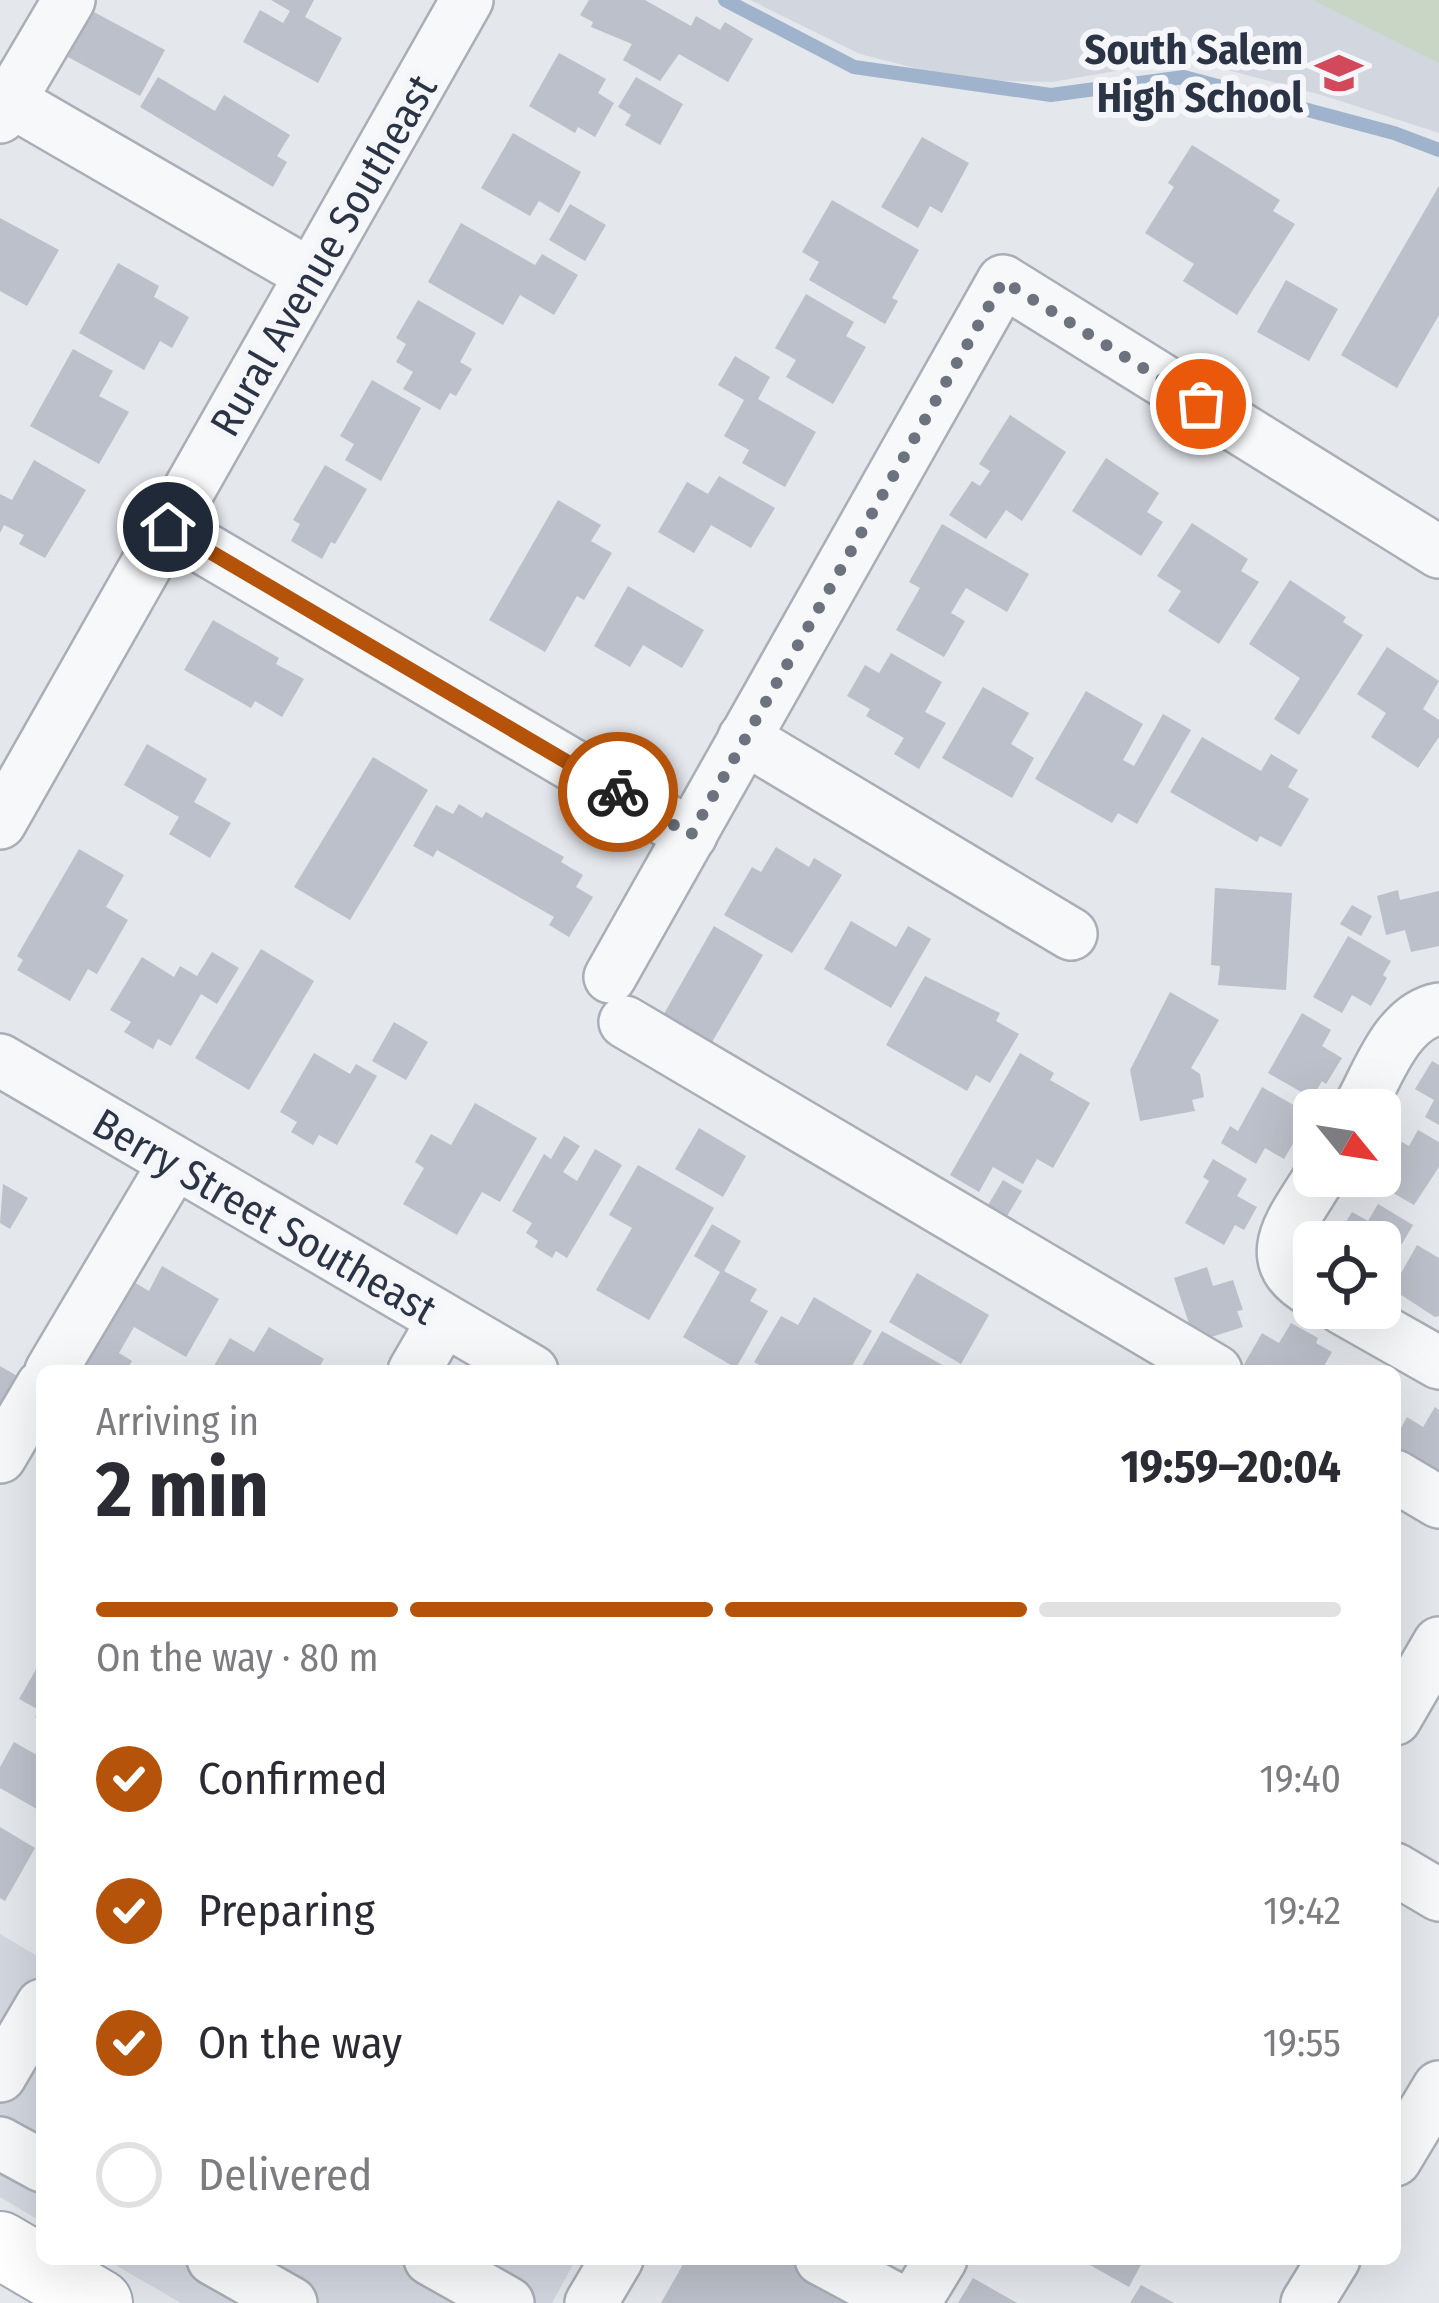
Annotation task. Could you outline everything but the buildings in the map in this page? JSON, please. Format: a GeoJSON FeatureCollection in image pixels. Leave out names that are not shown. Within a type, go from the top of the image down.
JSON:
{"type":"FeatureCollection","features":[{"type":"Feature","properties":{"kind":"main road"},"geometry":{"type":"LineString","coordinates":[[0,2245],[99,2303]]}},
{"type":"Feature","properties":{"kind":"street"},"geometry":{"type":"LineString","coordinates":[[69,0],[3,104],[311,275]]}},
{"type":"Feature","properties":{"kind":"street","name":"Rural Avenue Southeast"},"geometry":{"type":"LineString","coordinates":[[0,823],[467,0]]}},
{"type":"Feature","properties":{"kind":"street"},"geometry":{"type":"LineString","coordinates":[[1206,1365],[617,999],[691,835],[1003,281],[1439,552]]}},
{"type":"Feature","properties":{"kind":"street"},"geometry":{"type":"LineString","coordinates":[[168,527],[691,835]]}},
{"type":"Feature","properties":{"kind":"street"},"geometry":{"type":"LineString","coordinates":[[744,738],[1072,934]]}},
{"type":"Feature","properties":{"kind":"street"},"geometry":{"type":"LineString","coordinates":[[1370,1089],[1407,1024],[1439,1009]]}},
{"type":"Feature","properties":{"kind":"street","name":"Berry Street Southeast"},"geometry":{"type":"LineString","coordinates":[[0,1060],[521,1365]]}},
{"type":"Feature","properties":{"kind":"street"},"geometry":{"type":"LineString","coordinates":[[55,1365],[174,1164]]}},
{"type":"Feature","properties":{"kind":"street"},"geometry":{"type":"LineString","coordinates":[[1293,1222],[1281,1254],[1293,1276]]}},
{"type":"Feature","properties":{"kind":"street"},"geometry":{"type":"LineString","coordinates":[[417,1365],[443,1321]]}},
{"type":"Feature","properties":{"kind":"street"},"geometry":{"type":"LineString","coordinates":[[1379,1329],[1439,1363]]}},
{"type":"Feature","properties":{"kind":"street"},"geometry":{"type":"LineString","coordinates":[[0,1457],[36,1396]]}},
{"type":"Feature","properties":{"kind":"street"},"geometry":{"type":"LineString","coordinates":[[1401,1480],[1439,1502]]}},
{"type":"Feature","properties":{"kind":"street"},"geometry":{"type":"LineString","coordinates":[[1401,1708],[1439,1642]]}},
{"type":"Feature","properties":{"kind":"street"},"geometry":{"type":"LineString","coordinates":[[1401,1872],[1439,1894]]}},
{"type":"Feature","properties":{"kind":"street"},"geometry":{"type":"LineString","coordinates":[[0,2076],[36,2015]]}},
{"type":"Feature","properties":{"kind":"street"},"geometry":{"type":"LineString","coordinates":[[1401,2150],[1439,2087]]}},
{"type":"Feature","properties":{"kind":"street"},"geometry":{"type":"LineString","coordinates":[[0,2143],[36,2163]]}},
{"type":"Feature","properties":{"kind":"street"},"geometry":{"type":"LineString","coordinates":[[441,2265],[508,2303]]}},
{"type":"Feature","properties":{"kind":"street"},"geometry":{"type":"LineString","coordinates":[[591,2303],[613,2265]]}},
{"type":"Feature","properties":{"kind":"street"},"geometry":{"type":"LineString","coordinates":[[831,2265],[901,2302],[919,2295],[937,2265]]}},
{"type":"Feature","properties":{"kind":"street"},"geometry":{"type":"LineString","coordinates":[[1307,2303],[1330,2265]]}},
{"type":"Feature","properties":{"kind":"street"},"geometry":{"type":"LineString","coordinates":[[234,2274],[291,2303]]}},
{"type":"Feature","properties":{"kind":"shaded area","name":"South Salem High School"},"geometry":{"type":"Polygon","coordinates":[[[750,0],[1439,0],[1439,133],[1209,65],[1145,66],[1052,82],[961,80],[860,54],[750,0]]]}},
{"type":"Feature","properties":{"kind":"shaded area"},"geometry":{"type":"Polygon","coordinates":[[[0,1934],[36,1955],[36,2218],[0,2197],[0,1934]]]}},
{"type":"Feature","properties":{"kind":"shaded area"},"geometry":{"type":"Polygon","coordinates":[[[115,2265],[573,2265],[552,2303],[181,2303],[115,2265]]]}},
{"type":"Feature","properties":{"kind":"green space"},"geometry":{"type":"Polygon","coordinates":[[[1313,0],[1439,0],[1439,63],[1313,0]]]}},
{"type":"Feature","properties":{"kind":"waterway"},"geometry":{"type":"LineString","coordinates":[[725,0],[854,67],[1051,95],[1184,77],[1394,133],[1439,150]]}},
{"type":"Feature","properties":{"kind":"way so far"},"geometry":{"type":"LineString","coordinates":[[618,792],[691,835],[1003,281],[1201,404]]}},
{"type":"Feature","properties":{"kind":"place","name":"South Salem High School"},"geometry":{"type":"Point","coordinates":[1339,73]}},
{"type":"Feature","properties":{"kind":"route"},"geometry":{"type":"LineString","coordinates":[[168,527],[618,792]]}}]}
